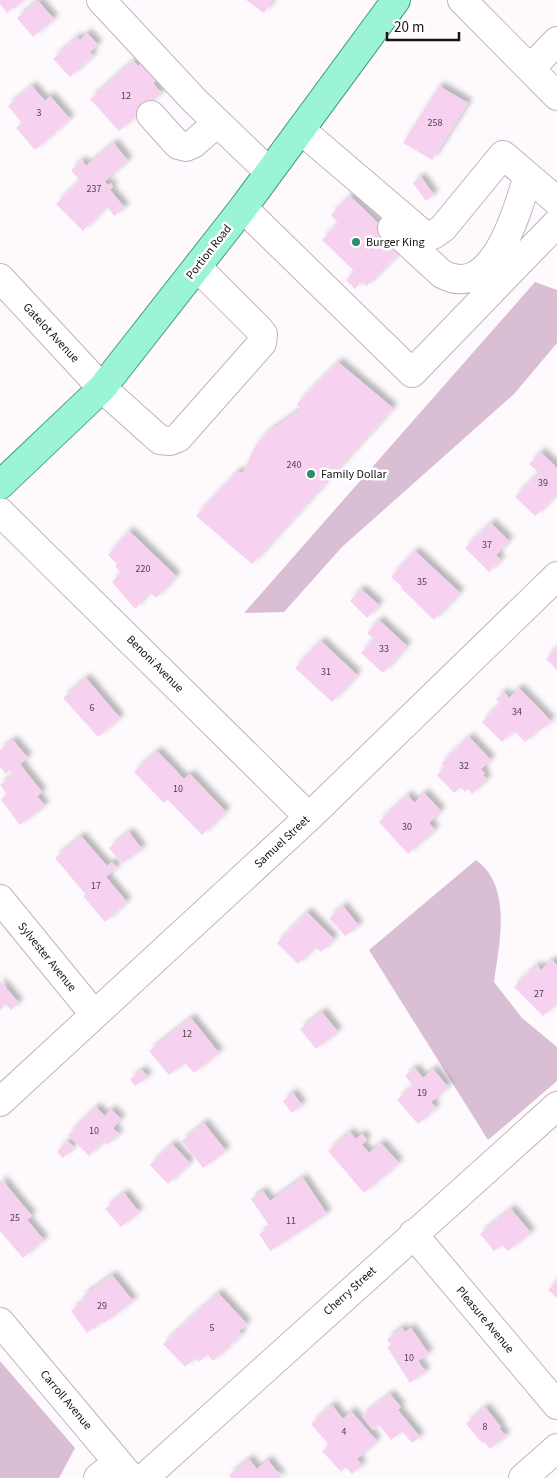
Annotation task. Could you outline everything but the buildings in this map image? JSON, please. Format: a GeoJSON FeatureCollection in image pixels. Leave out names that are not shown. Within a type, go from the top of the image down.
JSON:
{"type":"FeatureCollection","features":[{"type":"Feature","properties":{"kind":"main road","name":"Portion Road"},"geometry":{"type":"LineString","coordinates":[[0,485],[102,388],[243,208],[396,0]]}},
{"type":"Feature","properties":{"kind":"street"},"geometry":{"type":"LineString","coordinates":[[101,0],[194,100],[269,172]]}},
{"type":"Feature","properties":{"kind":"street"},"geometry":{"type":"LineString","coordinates":[[462,0],[557,96]]}},
{"type":"Feature","properties":{"kind":"street"},"geometry":{"type":"LineString","coordinates":[[531,68],[557,41]]}},
{"type":"Feature","properties":{"kind":"street"},"geometry":{"type":"LineString","coordinates":[[151,115],[178,144],[186,147],[193,144],[217,123]]}},
{"type":"Feature","properties":{"kind":"street"},"geometry":{"type":"LineString","coordinates":[[301,130],[424,235],[434,235],[443,228],[503,155],[557,201]]}},
{"type":"Feature","properties":{"kind":"street"},"geometry":{"type":"LineString","coordinates":[[343,165],[356,192],[368,205],[442,274],[452,279],[461,280],[470,278],[482,270],[496,256],[508,235],[528,176]]}},
{"type":"Feature","properties":{"kind":"street"},"geometry":{"type":"LineString","coordinates":[[243,208],[412,372],[557,223]]}},
{"type":"Feature","properties":{"kind":"street","name":"Gatelot Avenue"},"geometry":{"type":"LineString","coordinates":[[0,278],[102,388],[160,440],[170,441],[178,438],[262,343],[263,334],[258,328],[197,267]]}},
{"type":"Feature","properties":{"kind":"street","name":"Benoni Avenue"},"geometry":{"type":"LineString","coordinates":[[0,512],[309,817]]}},
{"type":"Feature","properties":{"kind":"street","name":"Samuel Street"},"geometry":{"type":"LineString","coordinates":[[0,1102],[309,817],[557,576]]}},
{"type":"Feature","properties":{"kind":"street","name":"Sylvester Avenue"},"geometry":{"type":"LineString","coordinates":[[0,899],[94,1014]]}},
{"type":"Feature","properties":{"kind":"street","name":"Cherry Street"},"geometry":{"type":"LineString","coordinates":[[144,1478],[412,1234],[557,1106]]}},
{"type":"Feature","properties":{"kind":"street","name":"Pleasure Avenue"},"geometry":{"type":"LineString","coordinates":[[412,1234],[557,1405]]}},
{"type":"Feature","properties":{"kind":"street","name":"Carroll Avenue"},"geometry":{"type":"LineString","coordinates":[[0,1322],[115,1473]]}},
{"type":"Feature","properties":{"kind":"street"},"geometry":{"type":"LineString","coordinates":[[522,1478],[557,1448]]}},
{"type":"Feature","properties":{"kind":"shaded area"},"geometry":{"type":"Polygon","coordinates":[[[535,282],[557,290],[557,343],[514,394],[342,547],[284,612],[244,613],[535,282]]]}},
{"type":"Feature","properties":{"kind":"shaded area"},"geometry":{"type":"Polygon","coordinates":[[[476,860],[488,871],[495,885],[499,900],[500,934],[494,982],[522,1018],[557,1047],[557,1081],[488,1140],[369,950],[476,860]]]}},
{"type":"Feature","properties":{"kind":"shaded area"},"geometry":{"type":"Polygon","coordinates":[[[0,1361],[75,1448],[59,1478],[0,1478],[0,1361]]]}},
{"type":"Feature","properties":{"kind":"place","name":"Burger King"},"geometry":{"type":"Point","coordinates":[356,242]}},
{"type":"Feature","properties":{"kind":"place","name":"Family Dollar"},"geometry":{"type":"Point","coordinates":[311,474]}}]}
